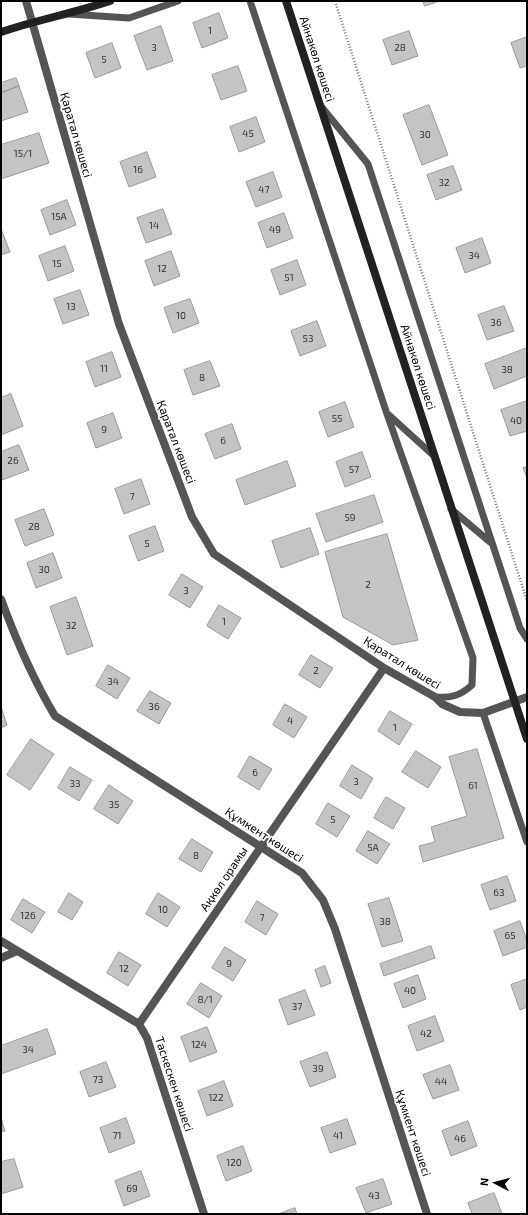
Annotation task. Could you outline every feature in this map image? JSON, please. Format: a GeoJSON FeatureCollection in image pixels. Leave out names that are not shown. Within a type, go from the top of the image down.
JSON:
{"type":"FeatureCollection","features":[{"type":"Feature","properties":{"kind":"main road","name":"Айнакөл көшесі"},"geometry":{"type":"LineString","coordinates":[[286,1],[513,701],[527,740]]}},
{"type":"Feature","properties":{"kind":"main road"},"geometry":{"type":"LineString","coordinates":[[1,32],[107,2]]}},
{"type":"Feature","properties":{"kind":"street","name":"Қаратал көшесі"},"geometry":{"type":"LineString","coordinates":[[26,1],[119,324],[192,517],[214,554],[384,668],[435,697],[442,704],[460,712],[483,713],[527,697]]}},
{"type":"Feature","properties":{"kind":"street","name":"Құмкент көшесі"},"geometry":{"type":"LineString","coordinates":[[1,599],[12,629],[37,683],[55,716],[302,873],[323,900],[335,929],[427,1214]]}},
{"type":"Feature","properties":{"kind":"street","name":"Ақкөл орамы"},"geometry":{"type":"LineString","coordinates":[[139,1024],[260,846],[384,668]]}},
{"type":"Feature","properties":{"kind":"street"},"geometry":{"type":"LineString","coordinates":[[1,942],[139,1024]]}},
{"type":"Feature","properties":{"kind":"street"},"geometry":{"type":"LineString","coordinates":[[1,958],[17,951]]}},
{"type":"Feature","properties":{"kind":"street","name":"Таскескен көшесі"},"geometry":{"type":"LineString","coordinates":[[139,1024],[147,1038],[204,1214]]}},
{"type":"Feature","properties":{"kind":"lane"},"geometry":{"type":"LineString","coordinates":[[69,14],[129,18],[178,1]]}},
{"type":"Feature","properties":{"kind":"lane"},"geometry":{"type":"LineString","coordinates":[[250,1],[388,414],[473,658],[472,685],[463,693],[450,698],[435,697]]}},
{"type":"Feature","properties":{"kind":"lane"},"geometry":{"type":"LineString","coordinates":[[318,102],[368,164],[490,542],[520,628],[527,639]]}},
{"type":"Feature","properties":{"kind":"lane"},"geometry":{"type":"LineString","coordinates":[[388,414],[434,456]]}},
{"type":"Feature","properties":{"kind":"lane"},"geometry":{"type":"LineString","coordinates":[[451,509],[490,542]]}},
{"type":"Feature","properties":{"kind":"lane"},"geometry":{"type":"LineString","coordinates":[[483,713],[527,842]]}},
{"type":"Feature","properties":{"kind":"lane"},"geometry":{"type":"LineString","coordinates":[[522,825],[527,831]]}},
{"type":"Feature","properties":{"kind":"path"},"geometry":{"type":"LineString","coordinates":[[335,1],[527,601]]}},
{"type":"Feature","properties":{"kind":"building"},"geometry":{"type":"Polygon","coordinates":[[[423,1],[439,1],[425,6],[423,1]]]}},
{"type":"Feature","properties":{"kind":"building"},"geometry":{"type":"Polygon","coordinates":[[[219,13],[228,38],[202,48],[193,23],[219,13]]]}},
{"type":"Feature","properties":{"kind":"building"},"geometry":{"type":"Polygon","coordinates":[[[161,26],[173,61],[147,70],[134,36],[161,26]]]}},
{"type":"Feature","properties":{"kind":"building"},"geometry":{"type":"Polygon","coordinates":[[[409,31],[418,56],[392,65],[383,40],[409,31]]]}},
{"type":"Feature","properties":{"kind":"building"},"geometry":{"type":"Polygon","coordinates":[[[527,37],[527,66],[520,68],[511,43],[527,37]]]}},
{"type":"Feature","properties":{"kind":"building"},"geometry":{"type":"Polygon","coordinates":[[[112,43],[121,68],[95,78],[86,53],[112,43]]]}},
{"type":"Feature","properties":{"kind":"building"},"geometry":{"type":"Polygon","coordinates":[[[238,66],[247,91],[221,100],[212,75],[238,66]]]}},
{"type":"Feature","properties":{"kind":"building"},"geometry":{"type":"Polygon","coordinates":[[[16,78],[19,86],[1,93],[1,83],[16,78]]]}},
{"type":"Feature","properties":{"kind":"building"},"geometry":{"type":"Polygon","coordinates":[[[19,86],[28,112],[1,121],[1,93],[19,86]]]}},
{"type":"Feature","properties":{"kind":"building"},"geometry":{"type":"Polygon","coordinates":[[[429,105],[448,155],[422,165],[403,115],[429,105]]]}},
{"type":"Feature","properties":{"kind":"building"},"geometry":{"type":"Polygon","coordinates":[[[256,117],[265,142],[239,152],[230,127],[256,117]]]}},
{"type":"Feature","properties":{"kind":"building"},"geometry":{"type":"Polygon","coordinates":[[[39,133],[49,163],[1,179],[1,145],[39,133]]]}},
{"type":"Feature","properties":{"kind":"building"},"geometry":{"type":"Polygon","coordinates":[[[147,152],[156,177],[129,187],[120,162],[147,152]]]}},
{"type":"Feature","properties":{"kind":"building"},"geometry":{"type":"Polygon","coordinates":[[[453,166],[462,190],[436,200],[427,175],[453,166]]]}},
{"type":"Feature","properties":{"kind":"building"},"geometry":{"type":"Polygon","coordinates":[[[273,172],[282,197],[256,207],[246,182],[273,172]]]}},
{"type":"Feature","properties":{"kind":"building"},"geometry":{"type":"Polygon","coordinates":[[[67,200],[76,225],[50,235],[41,210],[67,200]]]}},
{"type":"Feature","properties":{"kind":"building"},"geometry":{"type":"Polygon","coordinates":[[[163,209],[172,234],[146,243],[137,218],[163,209]]]}},
{"type":"Feature","properties":{"kind":"building"},"geometry":{"type":"Polygon","coordinates":[[[284,213],[293,238],[267,248],[258,223],[284,213]]]}},
{"type":"Feature","properties":{"kind":"building"},"geometry":{"type":"Polygon","coordinates":[[[1,229],[10,252],[1,255],[1,229]]]}},
{"type":"Feature","properties":{"kind":"building"},"geometry":{"type":"Polygon","coordinates":[[[482,238],[491,263],[465,273],[456,248],[482,238]]]}},
{"type":"Feature","properties":{"kind":"building"},"geometry":{"type":"Polygon","coordinates":[[[65,246],[74,271],[48,281],[39,256],[65,246]]]}},
{"type":"Feature","properties":{"kind":"building"},"geometry":{"type":"Polygon","coordinates":[[[171,251],[180,276],[154,286],[145,261],[171,251]]]}},
{"type":"Feature","properties":{"kind":"building"},"geometry":{"type":"Polygon","coordinates":[[[297,260],[306,285],[280,295],[271,270],[297,260]]]}},
{"type":"Feature","properties":{"kind":"building"},"geometry":{"type":"Polygon","coordinates":[[[80,290],[89,315],[63,324],[54,299],[80,290]]]}},
{"type":"Feature","properties":{"kind":"building"},"geometry":{"type":"Polygon","coordinates":[[[190,299],[199,323],[173,333],[164,308],[190,299]]]}},
{"type":"Feature","properties":{"kind":"building"},"geometry":{"type":"Polygon","coordinates":[[[504,306],[514,331],[487,340],[478,315],[504,306]]]}},
{"type":"Feature","properties":{"kind":"building"},"geometry":{"type":"Polygon","coordinates":[[[317,321],[326,346],[300,356],[291,331],[317,321]]]}},
{"type":"Feature","properties":{"kind":"building"},"geometry":{"type":"Polygon","coordinates":[[[527,348],[527,376],[494,389],[485,364],[527,348]]]}},
{"type":"Feature","properties":{"kind":"building"},"geometry":{"type":"Polygon","coordinates":[[[112,352],[121,377],[95,387],[86,362],[112,352]]]}},
{"type":"Feature","properties":{"kind":"building"},"geometry":{"type":"Polygon","coordinates":[[[210,361],[220,386],[193,395],[184,370],[210,361]]]}},
{"type":"Feature","properties":{"kind":"building"},"geometry":{"type":"Polygon","coordinates":[[[11,394],[23,426],[1,435],[1,398],[11,394]]]}},
{"type":"Feature","properties":{"kind":"building"},"geometry":{"type":"Polygon","coordinates":[[[527,401],[527,431],[510,436],[501,410],[527,401]]]}},
{"type":"Feature","properties":{"kind":"building"},"geometry":{"type":"Polygon","coordinates":[[[345,402],[354,427],[328,437],[319,412],[345,402]]]}},
{"type":"Feature","properties":{"kind":"building"},"geometry":{"type":"Polygon","coordinates":[[[113,413],[122,438],[96,448],[87,423],[113,413]]]}},
{"type":"Feature","properties":{"kind":"building"},"geometry":{"type":"Polygon","coordinates":[[[232,424],[241,449],[215,459],[205,434],[232,424]]]}},
{"type":"Feature","properties":{"kind":"building"},"geometry":{"type":"Polygon","coordinates":[[[19,445],[29,470],[2,480],[1,452],[19,445]]]}},
{"type":"Feature","properties":{"kind":"building"},"geometry":{"type":"Polygon","coordinates":[[[362,452],[371,477],[345,487],[336,462],[362,452]]]}},
{"type":"Feature","properties":{"kind":"building"},"geometry":{"type":"Polygon","coordinates":[[[287,461],[296,486],[245,505],[236,480],[287,461]]]}},
{"type":"Feature","properties":{"kind":"building"},"geometry":{"type":"Polygon","coordinates":[[[527,467],[527,478],[523,468],[527,467]]]}},
{"type":"Feature","properties":{"kind":"building"},"geometry":{"type":"Polygon","coordinates":[[[141,479],[150,504],[124,514],[115,489],[141,479]]]}},
{"type":"Feature","properties":{"kind":"building"},"geometry":{"type":"Polygon","coordinates":[[[374,495],[383,522],[326,542],[316,514],[374,495]]]}},
{"type":"Feature","properties":{"kind":"building"},"geometry":{"type":"Polygon","coordinates":[[[44,509],[54,535],[25,546],[15,520],[44,509]]]}},
{"type":"Feature","properties":{"kind":"building"},"geometry":{"type":"Polygon","coordinates":[[[155,526],[164,551],[138,561],[129,536],[155,526]]]}},
{"type":"Feature","properties":{"kind":"building"},"geometry":{"type":"Polygon","coordinates":[[[310,528],[319,554],[281,568],[272,541],[310,528]]]}},
{"type":"Feature","properties":{"kind":"building"},"geometry":{"type":"Polygon","coordinates":[[[387,534],[418,640],[393,645],[343,617],[325,552],[387,534]]]}},
{"type":"Feature","properties":{"kind":"building"},"geometry":{"type":"Polygon","coordinates":[[[53,553],[62,578],[36,588],[27,563],[53,553]]]}},
{"type":"Feature","properties":{"kind":"building"},"geometry":{"type":"Polygon","coordinates":[[[182,574],[203,587],[190,608],[169,595],[182,574]]]}},
{"type":"Feature","properties":{"kind":"building"},"geometry":{"type":"Polygon","coordinates":[[[76,597],[93,646],[67,655],[50,607],[76,597]]]}},
{"type":"Feature","properties":{"kind":"building"},"geometry":{"type":"Polygon","coordinates":[[[219,605],[241,618],[228,639],[207,626],[219,605]]]}},
{"type":"Feature","properties":{"kind":"building"},"geometry":{"type":"Polygon","coordinates":[[[311,655],[333,668],[320,688],[299,675],[311,655]]]}},
{"type":"Feature","properties":{"kind":"building"},"geometry":{"type":"Polygon","coordinates":[[[108,665],[130,678],[117,699],[96,686],[108,665]]]}},
{"type":"Feature","properties":{"kind":"building"},"geometry":{"type":"Polygon","coordinates":[[[150,691],[171,703],[159,724],[137,711],[150,691]]]}},
{"type":"Feature","properties":{"kind":"building"},"geometry":{"type":"Polygon","coordinates":[[[285,704],[307,717],[294,738],[273,725],[285,704]]]}},
{"type":"Feature","properties":{"kind":"building"},"geometry":{"type":"Polygon","coordinates":[[[1,707],[7,725],[1,728],[1,707]]]}},
{"type":"Feature","properties":{"kind":"building"},"geometry":{"type":"Polygon","coordinates":[[[390,711],[412,724],[399,745],[378,731],[390,711]]]}},
{"type":"Feature","properties":{"kind":"building"},"geometry":{"type":"Polygon","coordinates":[[[31,739],[54,754],[30,790],[7,775],[31,739]]]}},
{"type":"Feature","properties":{"kind":"building"},"geometry":{"type":"Polygon","coordinates":[[[477,749],[504,838],[423,862],[419,846],[435,842],[431,827],[467,816],[449,757],[477,749]]]}},
{"type":"Feature","properties":{"kind":"building"},"geometry":{"type":"Polygon","coordinates":[[[416,751],[441,767],[428,788],[402,772],[416,751]]]}},
{"type":"Feature","properties":{"kind":"building"},"geometry":{"type":"Polygon","coordinates":[[[250,756],[272,769],[259,790],[238,777],[250,756]]]}},
{"type":"Feature","properties":{"kind":"building"},"geometry":{"type":"Polygon","coordinates":[[[352,765],[373,778],[361,799],[340,786],[352,765]]]}},
{"type":"Feature","properties":{"kind":"building"},"geometry":{"type":"Polygon","coordinates":[[[70,767],[92,780],[79,801],[58,788],[70,767]]]}},
{"type":"Feature","properties":{"kind":"building"},"geometry":{"type":"Polygon","coordinates":[[[109,785],[133,801],[118,824],[94,809],[109,785]]]}},
{"type":"Feature","properties":{"kind":"building"},"geometry":{"type":"Polygon","coordinates":[[[386,797],[405,808],[393,829],[374,818],[386,797]]]}},
{"type":"Feature","properties":{"kind":"building"},"geometry":{"type":"Polygon","coordinates":[[[328,803],[350,816],[337,837],[316,824],[328,803]]]}},
{"type":"Feature","properties":{"kind":"building"},"geometry":{"type":"Polygon","coordinates":[[[368,831],[390,844],[377,864],[356,851],[368,831]]]}},
{"type":"Feature","properties":{"kind":"building"},"geometry":{"type":"Polygon","coordinates":[[[192,839],[213,852],[201,872],[179,859],[192,839]]]}},
{"type":"Feature","properties":{"kind":"building"},"geometry":{"type":"Polygon","coordinates":[[[507,876],[516,901],[490,910],[481,885],[507,876]]]}},
{"type":"Feature","properties":{"kind":"building"},"geometry":{"type":"Polygon","coordinates":[[[69,893],[83,902],[72,920],[58,912],[69,893]]]}},
{"type":"Feature","properties":{"kind":"building"},"geometry":{"type":"Polygon","coordinates":[[[158,893],[180,907],[167,927],[146,914],[158,893]]]}},
{"type":"Feature","properties":{"kind":"building"},"geometry":{"type":"Polygon","coordinates":[[[389,898],[403,941],[382,947],[368,904],[389,898]]]}},
{"type":"Feature","properties":{"kind":"building"},"geometry":{"type":"Polygon","coordinates":[[[23,899],[45,912],[32,933],[11,920],[23,899]]]}},
{"type":"Feature","properties":{"kind":"building"},"geometry":{"type":"Polygon","coordinates":[[[257,901],[278,914],[266,935],[245,922],[257,901]]]}},
{"type":"Feature","properties":{"kind":"building"},"geometry":{"type":"Polygon","coordinates":[[[520,921],[527,941],[527,947],[503,956],[494,931],[520,921]]]}},
{"type":"Feature","properties":{"kind":"building"},"geometry":{"type":"Polygon","coordinates":[[[431,946],[435,958],[384,976],[380,964],[431,946]]]}},
{"type":"Feature","properties":{"kind":"building"},"geometry":{"type":"Polygon","coordinates":[[[225,947],[246,960],[233,981],[212,968],[225,947]]]}},
{"type":"Feature","properties":{"kind":"building"},"geometry":{"type":"Polygon","coordinates":[[[119,952],[141,965],[128,986],[107,973],[119,952]]]}},
{"type":"Feature","properties":{"kind":"building"},"geometry":{"type":"Polygon","coordinates":[[[325,966],[331,983],[321,987],[315,970],[325,966]]]}},
{"type":"Feature","properties":{"kind":"building"},"geometry":{"type":"Polygon","coordinates":[[[418,975],[426,999],[403,1008],[394,984],[418,975]]]}},
{"type":"Feature","properties":{"kind":"building"},"geometry":{"type":"Polygon","coordinates":[[[527,979],[527,1007],[520,1010],[511,985],[527,979]]]}},
{"type":"Feature","properties":{"kind":"building"},"geometry":{"type":"Polygon","coordinates":[[[201,983],[222,996],[209,1018],[187,1004],[201,983]]]}},
{"type":"Feature","properties":{"kind":"building"},"geometry":{"type":"Polygon","coordinates":[[[305,990],[315,1015],[288,1025],[279,1000],[305,990]]]}},
{"type":"Feature","properties":{"kind":"building"},"geometry":{"type":"Polygon","coordinates":[[[435,1016],[444,1041],[417,1051],[408,1026],[435,1016]]]}},
{"type":"Feature","properties":{"kind":"building"},"geometry":{"type":"Polygon","coordinates":[[[207,1027],[217,1052],[190,1062],[181,1037],[207,1027]]]}},
{"type":"Feature","properties":{"kind":"building"},"geometry":{"type":"Polygon","coordinates":[[[47,1029],[56,1054],[1,1074],[1,1046],[47,1029]]]}},
{"type":"Feature","properties":{"kind":"building"},"geometry":{"type":"Polygon","coordinates":[[[327,1052],[336,1077],[310,1087],[300,1062],[327,1052]]]}},
{"type":"Feature","properties":{"kind":"building"},"geometry":{"type":"Polygon","coordinates":[[[106,1062],[116,1087],[89,1097],[80,1072],[106,1062]]]}},
{"type":"Feature","properties":{"kind":"building"},"geometry":{"type":"Polygon","coordinates":[[[450,1065],[459,1090],[433,1099],[423,1075],[450,1065]]]}},
{"type":"Feature","properties":{"kind":"building"},"geometry":{"type":"Polygon","coordinates":[[[224,1081],[233,1106],[207,1116],[198,1091],[224,1081]]]}},
{"type":"Feature","properties":{"kind":"building"},"geometry":{"type":"Polygon","coordinates":[[[1,1118],[5,1131],[1,1132],[1,1118]]]}},
{"type":"Feature","properties":{"kind":"building"},"geometry":{"type":"Polygon","coordinates":[[[126,1118],[135,1143],[109,1153],[100,1128],[126,1118]]]}},
{"type":"Feature","properties":{"kind":"building"},"geometry":{"type":"Polygon","coordinates":[[[347,1119],[356,1144],[330,1153],[321,1128],[347,1119]]]}},
{"type":"Feature","properties":{"kind":"building"},"geometry":{"type":"Polygon","coordinates":[[[468,1121],[477,1146],[451,1156],[442,1131],[468,1121]]]}},
{"type":"Feature","properties":{"kind":"building"},"geometry":{"type":"Polygon","coordinates":[[[243,1146],[252,1171],[226,1181],[217,1156],[243,1146]]]}},
{"type":"Feature","properties":{"kind":"building"},"geometry":{"type":"Polygon","coordinates":[[[14,1159],[23,1187],[1,1194],[1,1162],[14,1159]]]}},
{"type":"Feature","properties":{"kind":"building"},"geometry":{"type":"Polygon","coordinates":[[[141,1171],[150,1196],[124,1206],[115,1181],[141,1171]]]}},
{"type":"Feature","properties":{"kind":"building"},"geometry":{"type":"Polygon","coordinates":[[[383,1179],[392,1204],[366,1213],[356,1188],[383,1179]]]}},
{"type":"Feature","properties":{"kind":"building"},"geometry":{"type":"Polygon","coordinates":[[[494,1193],[502,1214],[472,1214],[468,1203],[494,1193]]]}},
{"type":"Feature","properties":{"kind":"building"},"geometry":{"type":"Polygon","coordinates":[[[295,1208],[297,1214],[279,1214],[295,1208]]]}}]}
